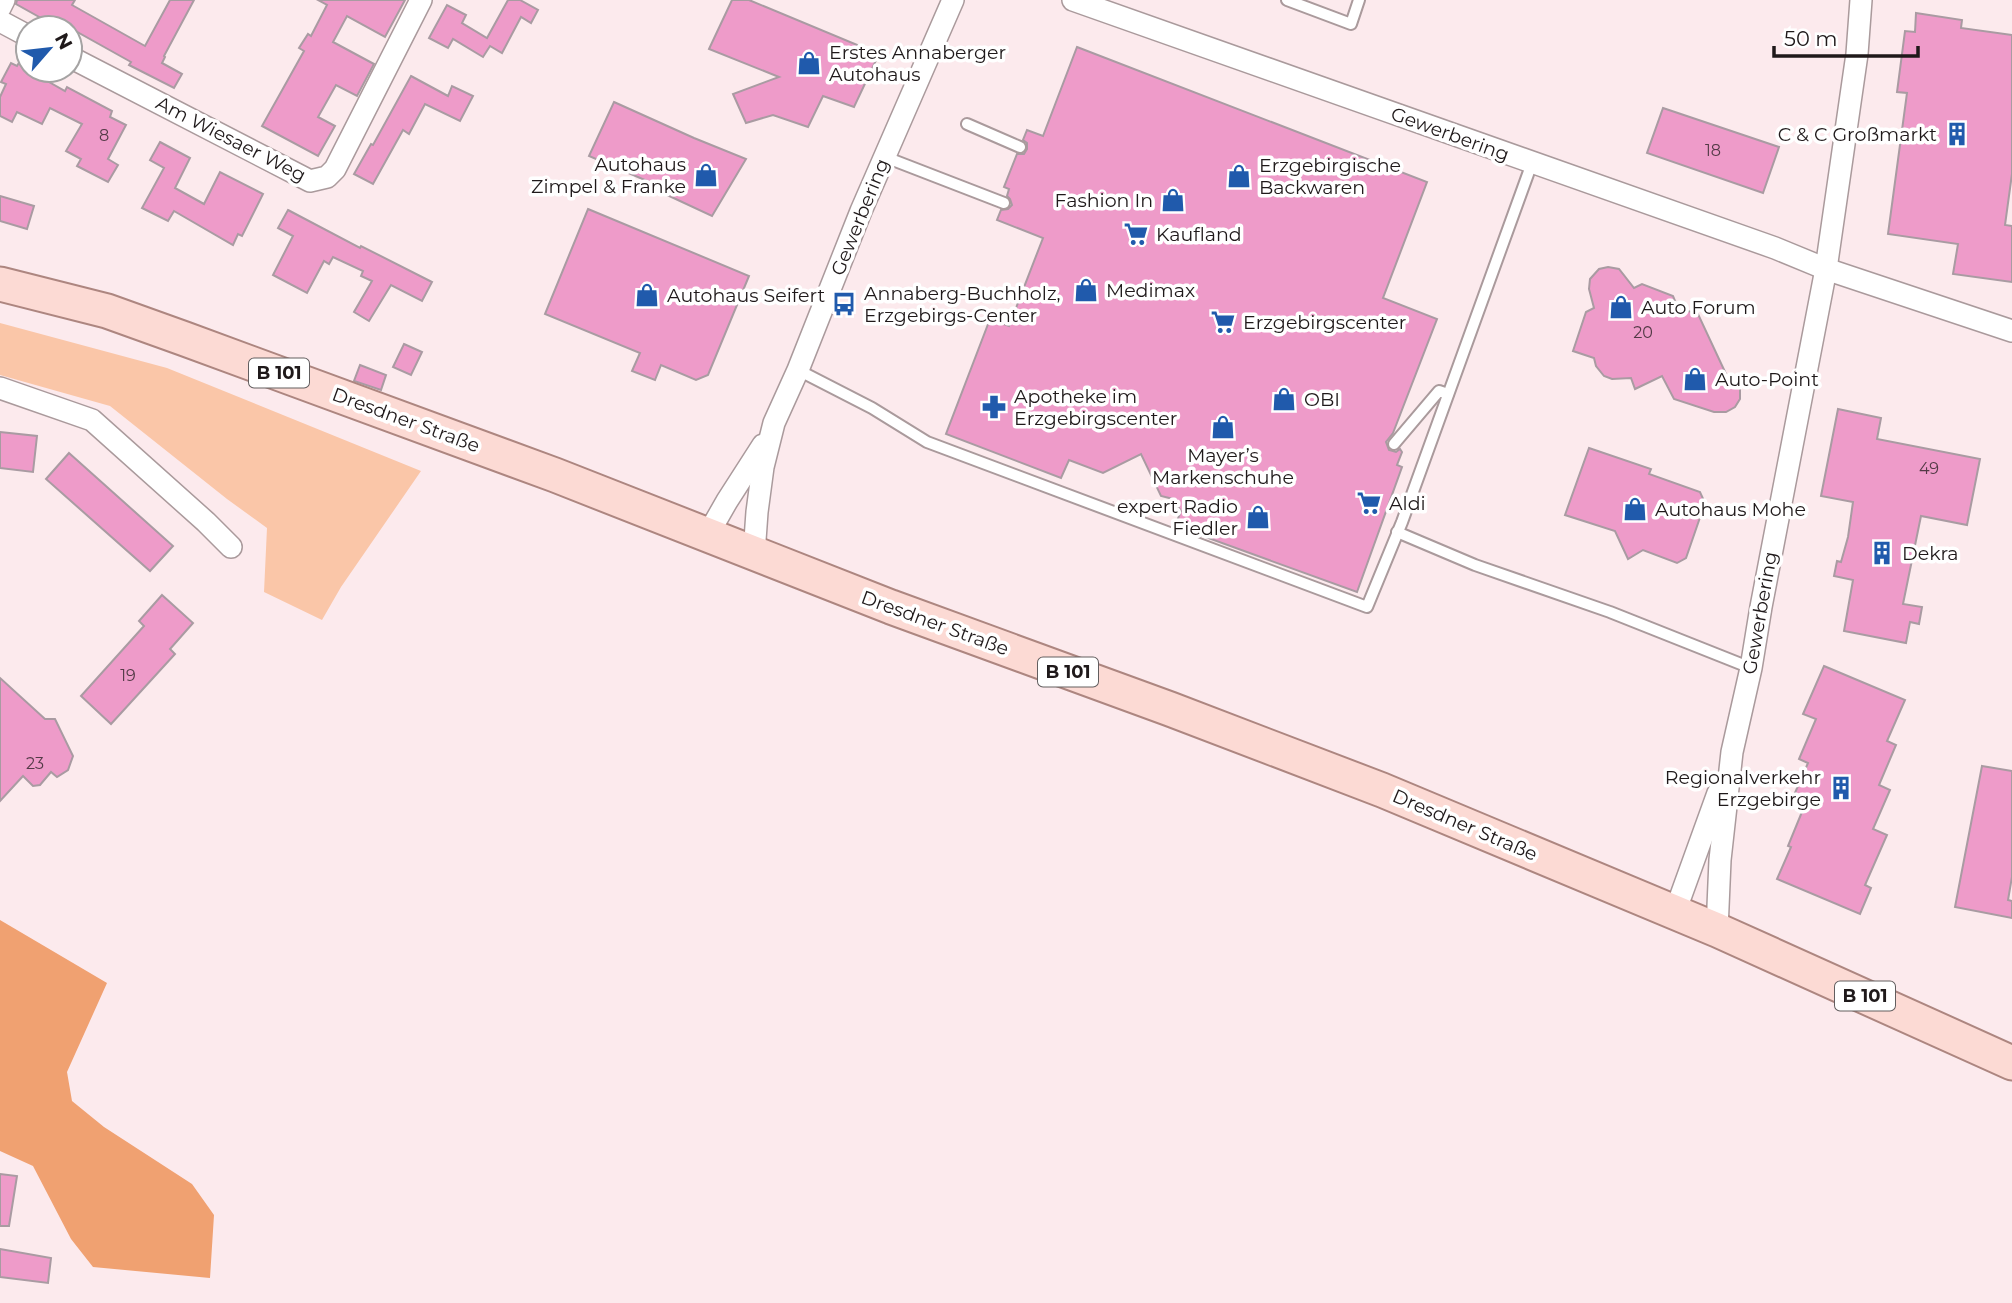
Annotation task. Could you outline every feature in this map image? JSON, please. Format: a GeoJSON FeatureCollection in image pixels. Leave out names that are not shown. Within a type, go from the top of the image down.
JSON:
{"type":"FeatureCollection","features":[{"type":"Feature","properties":{"kind":"main road","name":"Dresdner Straße"},"geometry":{"type":"LineString","coordinates":[[0,284],[120,315],[555,475],[891,607],[1382,790],[1717,930],[2012,1063]]}},
{"type":"Feature","properties":{"kind":"street"},"geometry":{"type":"LineString","coordinates":[[0,8],[4,0]]}},
{"type":"Feature","properties":{"kind":"street","name":"Am Wiesaer Weg"},"geometry":{"type":"LineString","coordinates":[[84,64],[310,181],[327,177],[335,169],[421,0]]}},
{"type":"Feature","properties":{"kind":"street","name":"Gewerbering"},"geometry":{"type":"LineString","coordinates":[[707,536],[770,434],[861,211],[953,0]]}},
{"type":"Feature","properties":{"kind":"street","name":"Gewerbering"},"geometry":{"type":"LineString","coordinates":[[1073,0],[1775,248],[1826,269],[2012,331]]}},
{"type":"Feature","properties":{"kind":"street","name":"Gewerbering"},"geometry":{"type":"LineString","coordinates":[[1717,930],[1720,860],[1732,752],[1751,668],[1826,269],[1857,54],[1861,0]]}},
{"type":"Feature","properties":{"kind":"street"},"geometry":{"type":"LineString","coordinates":[[0,388],[92,419],[231,547]]}},
{"type":"Feature","properties":{"kind":"street","name":"Gewerbering"},"geometry":{"type":"LineString","coordinates":[[754,554],[757,512],[770,434]]}},
{"type":"Feature","properties":{"kind":"street","name":"Gewerbering"},"geometry":{"type":"LineString","coordinates":[[1675,912],[1732,752]]}},
{"type":"Feature","properties":{"kind":"lane"},"geometry":{"type":"LineString","coordinates":[[1287,0],[1351,24],[1359,0]]}},
{"type":"Feature","properties":{"kind":"lane"},"geometry":{"type":"LineString","coordinates":[[967,124],[1020,147]]}},
{"type":"Feature","properties":{"kind":"lane"},"geometry":{"type":"LineString","coordinates":[[885,157],[1004,203]]}},
{"type":"Feature","properties":{"kind":"lane"},"geometry":{"type":"LineString","coordinates":[[798,370],[872,408],[927,442],[1367,607],[1397,533],[1532,163]]}},
{"type":"Feature","properties":{"kind":"lane"},"geometry":{"type":"LineString","coordinates":[[1394,444],[1439,391],[1448,394]]}},
{"type":"Feature","properties":{"kind":"lane"},"geometry":{"type":"LineString","coordinates":[[1397,533],[1475,565],[1611,612],[1751,668]]}},
{"type":"Feature","properties":{"kind":"shaded area"},"geometry":{"type":"Polygon","coordinates":[[[0,323],[167,368],[421,471],[341,587],[322,620],[264,592],[267,528],[110,406],[0,375],[0,323]]]}},
{"type":"Feature","properties":{"kind":"shaded area"},"geometry":{"type":"Polygon","coordinates":[[[0,920],[107,983],[67,1072],[72,1101],[104,1127],[192,1184],[214,1215],[210,1278],[93,1267],[71,1239],[33,1166],[0,1151],[0,920]]]}},
{"type":"Feature","properties":{"kind":"building"},"geometry":{"type":"Polygon","coordinates":[[[17,0],[75,0],[72,5],[145,46],[170,0],[194,0],[162,63],[182,74],[174,88],[129,65],[131,62],[84,36],[84,14],[34,14],[16,4],[17,0]]]}},
{"type":"Feature","properties":{"kind":"building"},"geometry":{"type":"Polygon","coordinates":[[[318,0],[405,0],[385,37],[347,16],[333,42],[374,64],[357,96],[336,85],[318,117],[335,126],[318,156],[262,126],[304,51],[299,48],[308,34],[311,36],[327,5],[318,0]]]}},
{"type":"Feature","properties":{"kind":"building"},"geometry":{"type":"Polygon","coordinates":[[[508,0],[520,0],[538,10],[531,23],[521,17],[502,53],[490,46],[483,57],[453,39],[448,48],[429,38],[447,5],[466,15],[462,23],[487,38],[508,0]]]}},
{"type":"Feature","properties":{"kind":"building","name":"Erstes Annaberger Autohaus"},"geometry":{"type":"Polygon","coordinates":[[[732,0],[749,0],[879,54],[854,107],[823,96],[808,127],[773,115],[746,123],[733,94],[779,77],[709,49],[732,0]]]}},
{"type":"Feature","properties":{"kind":"building","name":"C & C Großmarkt"},"geometry":{"type":"Polygon","coordinates":[[[1916,13],[1962,20],[1961,28],[2012,35],[2012,174],[2005,225],[2012,226],[2012,282],[1953,274],[1958,244],[1888,234],[1907,93],[1897,92],[1905,31],[1915,32],[1916,13]]]}},
{"type":"Feature","properties":{"kind":"building","name":"Erzgebirgscenter"},"geometry":{"type":"Polygon","coordinates":[[[1077,47],[1427,182],[1383,298],[1437,319],[1393,433],[1386,442],[1389,450],[1396,452],[1400,449],[1402,452],[1397,465],[1402,467],[1357,592],[1175,526],[1181,511],[1173,499],[1161,496],[1141,454],[1103,473],[1069,460],[1061,478],[946,434],[990,319],[1009,326],[1043,238],[997,220],[1001,210],[1012,205],[1007,196],[1009,189],[1004,187],[1017,154],[1024,154],[1027,149],[1027,143],[1023,140],[1027,130],[1043,136],[1077,47]]]}},
{"type":"Feature","properties":{"kind":"building"},"geometry":{"type":"Polygon","coordinates":[[[11,63],[14,64],[14,84],[53,84],[65,91],[67,87],[112,111],[110,117],[126,125],[108,159],[118,165],[108,182],[77,166],[81,159],[66,151],[82,124],[50,108],[42,124],[17,112],[12,122],[0,116],[0,97],[6,84],[1,82],[11,63]]]}},
{"type":"Feature","properties":{"kind":"building"},"geometry":{"type":"Polygon","coordinates":[[[411,76],[448,96],[452,86],[473,96],[460,121],[425,104],[409,134],[403,130],[373,184],[354,174],[411,76]]]}},
{"type":"Feature","properties":{"kind":"building"},"geometry":{"type":"Polygon","coordinates":[[[614,102],[746,159],[712,216],[665,194],[668,190],[589,156],[614,102]]]}},
{"type":"Feature","properties":{"kind":"building"},"geometry":{"type":"Polygon","coordinates":[[[1663,108],[1779,147],[1763,193],[1647,153],[1663,108]]]}},
{"type":"Feature","properties":{"kind":"building"},"geometry":{"type":"Polygon","coordinates":[[[160,142],[190,158],[175,188],[204,204],[220,172],[263,194],[242,236],[238,234],[233,245],[174,211],[168,221],[142,208],[164,168],[150,160],[160,142]]]}},
{"type":"Feature","properties":{"kind":"building"},"geometry":{"type":"Polygon","coordinates":[[[0,196],[34,206],[27,229],[0,221],[0,196]]]}},
{"type":"Feature","properties":{"kind":"building","name":"Autohaus Seifert"},"geometry":{"type":"Polygon","coordinates":[[[588,209],[749,276],[708,375],[696,380],[661,365],[655,380],[632,371],[640,353],[545,314],[588,209]]]}},
{"type":"Feature","properties":{"kind":"building"},"geometry":{"type":"Polygon","coordinates":[[[288,210],[432,282],[422,301],[391,285],[369,321],[354,312],[372,281],[361,276],[363,271],[333,257],[329,264],[324,261],[307,293],[273,275],[293,236],[278,228],[288,210]]]}},
{"type":"Feature","properties":{"kind":"building"},"geometry":{"type":"Polygon","coordinates":[[[1599,269],[1619,269],[1634,288],[1642,284],[1673,296],[1678,308],[1698,314],[1726,374],[1737,381],[1740,399],[1735,407],[1726,412],[1714,412],[1674,399],[1662,376],[1635,389],[1631,378],[1612,379],[1604,376],[1596,366],[1594,358],[1573,351],[1586,312],[1594,308],[1589,289],[1590,279],[1599,269]]]}},
{"type":"Feature","properties":{"kind":"building"},"geometry":{"type":"Polygon","coordinates":[[[404,344],[422,352],[411,375],[393,367],[404,344]]]}},
{"type":"Feature","properties":{"kind":"building"},"geometry":{"type":"Polygon","coordinates":[[[360,365],[386,375],[381,390],[354,381],[360,365]]]}},
{"type":"Feature","properties":{"kind":"building"},"geometry":{"type":"Polygon","coordinates":[[[1838,409],[1881,418],[1877,439],[1980,459],[1967,525],[1921,516],[1903,604],[1922,607],[1919,624],[1910,622],[1906,643],[1844,631],[1853,580],[1834,576],[1837,561],[1841,562],[1848,537],[1853,502],[1821,496],[1838,409]]]}},
{"type":"Feature","properties":{"kind":"building"},"geometry":{"type":"Polygon","coordinates":[[[0,432],[37,436],[33,472],[0,468],[0,432]]]}},
{"type":"Feature","properties":{"kind":"building","name":"Autohaus Mohe"},"geometry":{"type":"Polygon","coordinates":[[[1589,448],[1651,469],[1649,474],[1700,492],[1705,503],[1686,558],[1677,563],[1643,550],[1628,559],[1615,531],[1565,515],[1589,448]]]}},
{"type":"Feature","properties":{"kind":"building"},"geometry":{"type":"Polygon","coordinates":[[[69,453],[173,546],[150,571],[46,479],[69,453]]]}},
{"type":"Feature","properties":{"kind":"building"},"geometry":{"type":"Polygon","coordinates":[[[162,595],[193,623],[170,649],[175,654],[111,724],[81,696],[144,626],[139,621],[162,595]]]}},
{"type":"Feature","properties":{"kind":"building","name":"Regionalverkehr Erzgebirge"},"geometry":{"type":"Polygon","coordinates":[[[1824,666],[1905,700],[1887,741],[1896,745],[1879,785],[1890,790],[1873,829],[1887,835],[1865,885],[1871,888],[1860,914],[1777,879],[1804,807],[1791,802],[1808,763],[1799,759],[1816,719],[1803,714],[1824,666]]]}},
{"type":"Feature","properties":{"kind":"building"},"geometry":{"type":"Polygon","coordinates":[[[0,678],[45,719],[55,719],[73,756],[68,770],[57,777],[51,772],[40,785],[33,786],[23,776],[0,801],[0,678]]]}},
{"type":"Feature","properties":{"kind":"building"},"geometry":{"type":"Polygon","coordinates":[[[1982,766],[2012,771],[2012,877],[2008,900],[2012,901],[2012,918],[1955,907],[1982,766]]]}},
{"type":"Feature","properties":{"kind":"building"},"geometry":{"type":"Polygon","coordinates":[[[0,1174],[17,1176],[9,1226],[0,1226],[0,1174]]]}},
{"type":"Feature","properties":{"kind":"building"},"geometry":{"type":"Polygon","coordinates":[[[0,1249],[51,1258],[48,1283],[0,1277],[0,1249]]]}},
{"type":"Feature","properties":{"kind":"place","name":"Erstes Annaberger Autohaus"},"geometry":{"type":"Point","coordinates":[809,63]}},
{"type":"Feature","properties":{"kind":"place","name":"C & C Großmarkt"},"geometry":{"type":"Point","coordinates":[1957,134]}},
{"type":"Feature","properties":{"kind":"place","name":"Autohaus Zimpel & Franke"},"geometry":{"type":"Point","coordinates":[706,175]}},
{"type":"Feature","properties":{"kind":"place","name":"Erzgebirgische Backwaren"},"geometry":{"type":"Point","coordinates":[1239,176]}},
{"type":"Feature","properties":{"kind":"place","name":"Fashion In"},"geometry":{"type":"Point","coordinates":[1173,200]}},
{"type":"Feature","properties":{"kind":"place","name":"Kaufland"},"geometry":{"type":"Point","coordinates":[1136,234]}},
{"type":"Feature","properties":{"kind":"place","name":"Medimax"},"geometry":{"type":"Point","coordinates":[1086,290]}},
{"type":"Feature","properties":{"kind":"place","name":"Autohaus Seifert"},"geometry":{"type":"Point","coordinates":[647,295]}},
{"type":"Feature","properties":{"kind":"place","name":"Annaberg-Buchholz, Erzgebirgs-Center"},"geometry":{"type":"Point","coordinates":[844,304]}},
{"type":"Feature","properties":{"kind":"place","name":"Auto Forum"},"geometry":{"type":"Point","coordinates":[1621,307]}},
{"type":"Feature","properties":{"kind":"place","name":"Erzgebirgscenter"},"geometry":{"type":"Point","coordinates":[1223,322]}},
{"type":"Feature","properties":{"kind":"place","name":"Auto-Point"},"geometry":{"type":"Point","coordinates":[1695,379]}},
{"type":"Feature","properties":{"kind":"place","name":"OBI"},"geometry":{"type":"Point","coordinates":[1284,399]}},
{"type":"Feature","properties":{"kind":"place","name":"Apotheke im Erzgebirgscenter"},"geometry":{"type":"Point","coordinates":[994,407]}},
{"type":"Feature","properties":{"kind":"place","name":"Mayer’s Markenschuhe"},"geometry":{"type":"Point","coordinates":[1223,427]}},
{"type":"Feature","properties":{"kind":"place","name":"Aldi"},"geometry":{"type":"Point","coordinates":[1369,503]}},
{"type":"Feature","properties":{"kind":"place","name":"Autohaus Mohe"},"geometry":{"type":"Point","coordinates":[1635,509]}},
{"type":"Feature","properties":{"kind":"place","name":"expert Radio Fiedler"},"geometry":{"type":"Point","coordinates":[1258,517]}},
{"type":"Feature","properties":{"kind":"place","name":"Dekra"},"geometry":{"type":"Point","coordinates":[1882,553]}},
{"type":"Feature","properties":{"kind":"place","name":"Regionalverkehr Erzgebirge"},"geometry":{"type":"Point","coordinates":[1841,788]}}]}
